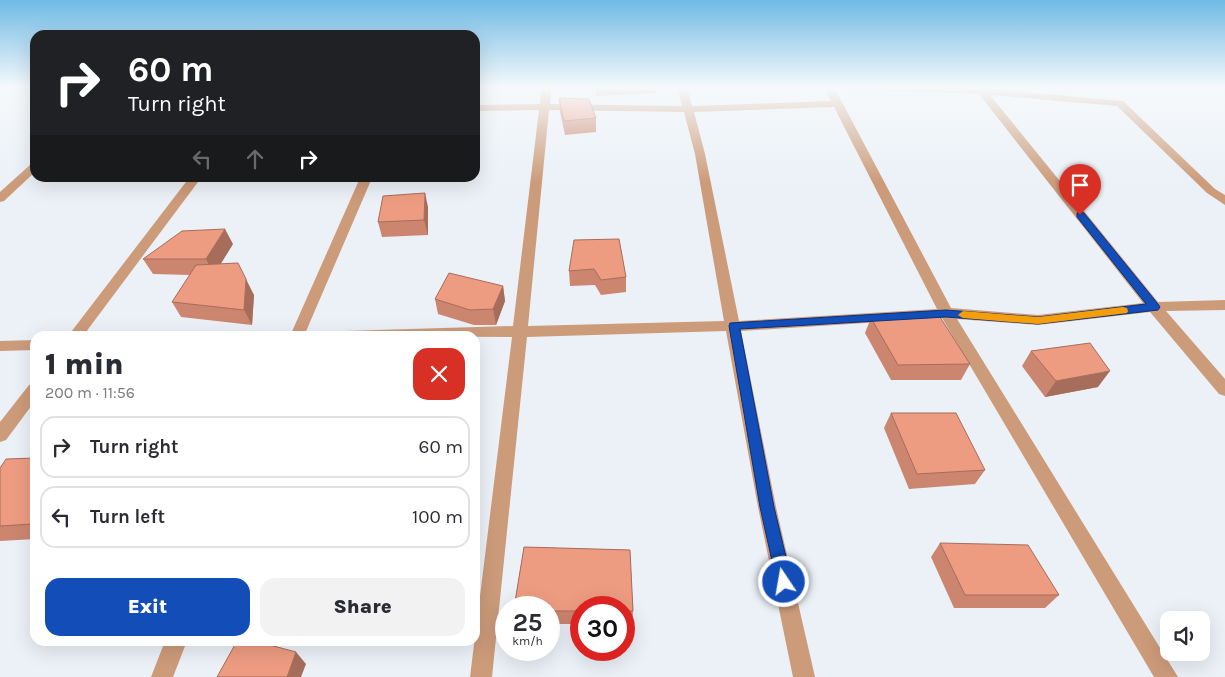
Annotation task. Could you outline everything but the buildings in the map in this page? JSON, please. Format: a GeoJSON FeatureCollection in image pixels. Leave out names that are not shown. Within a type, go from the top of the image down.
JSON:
{"type":"FeatureCollection","features":[{"type":"Feature","properties":{"kind":"street"},"geometry":{"type":"LineString","coordinates":[[481,677],[544,119]]}},
{"type":"Feature","properties":{"kind":"street"},"geometry":{"type":"LineString","coordinates":[[691,119],[700,154],[734,326],[767,507],[804,677]]}},
{"type":"Feature","properties":{"kind":"street"},"geometry":{"type":"LineString","coordinates":[[846,119],[946,313],[1167,677]]}},
{"type":"Feature","properties":{"kind":"street"},"geometry":{"type":"LineString","coordinates":[[1003,119],[1154,307],[1225,390]]}},
{"type":"Feature","properties":{"kind":"street"},"geometry":{"type":"LineString","coordinates":[[1136,119],[1211,191],[1225,201]]}},
{"type":"Feature","properties":{"kind":"street"},"geometry":{"type":"LineString","coordinates":[[0,198],[30,171]]}},
{"type":"Feature","properties":{"kind":"street"},"geometry":{"type":"LineString","coordinates":[[79,331],[192,182]]}},
{"type":"Feature","properties":{"kind":"street"},"geometry":{"type":"LineString","coordinates":[[299,331],[364,182]]}},
{"type":"Feature","properties":{"kind":"street"},"geometry":{"type":"LineString","coordinates":[[480,332],[734,326],[946,313],[1038,320],[1154,307],[1225,305]]}},
{"type":"Feature","properties":{"kind":"street"},"geometry":{"type":"LineString","coordinates":[[0,346],[30,345]]}},
{"type":"Feature","properties":{"kind":"street"},"geometry":{"type":"LineString","coordinates":[[0,435],[30,396]]}},
{"type":"Feature","properties":{"kind":"street"},"geometry":{"type":"LineString","coordinates":[[162,677],[174,646]]}},
{"type":"Feature","properties":{"kind":"slow traffic"},"geometry":{"type":"LineString","coordinates":[[963,315],[1038,320],[1123,311]]}},
{"type":"Feature","properties":{"kind":"route"},"geometry":{"type":"LineString","coordinates":[[784,582],[767,507],[734,326],[946,313],[1038,320],[1154,307],[1080,215]]}}]}
